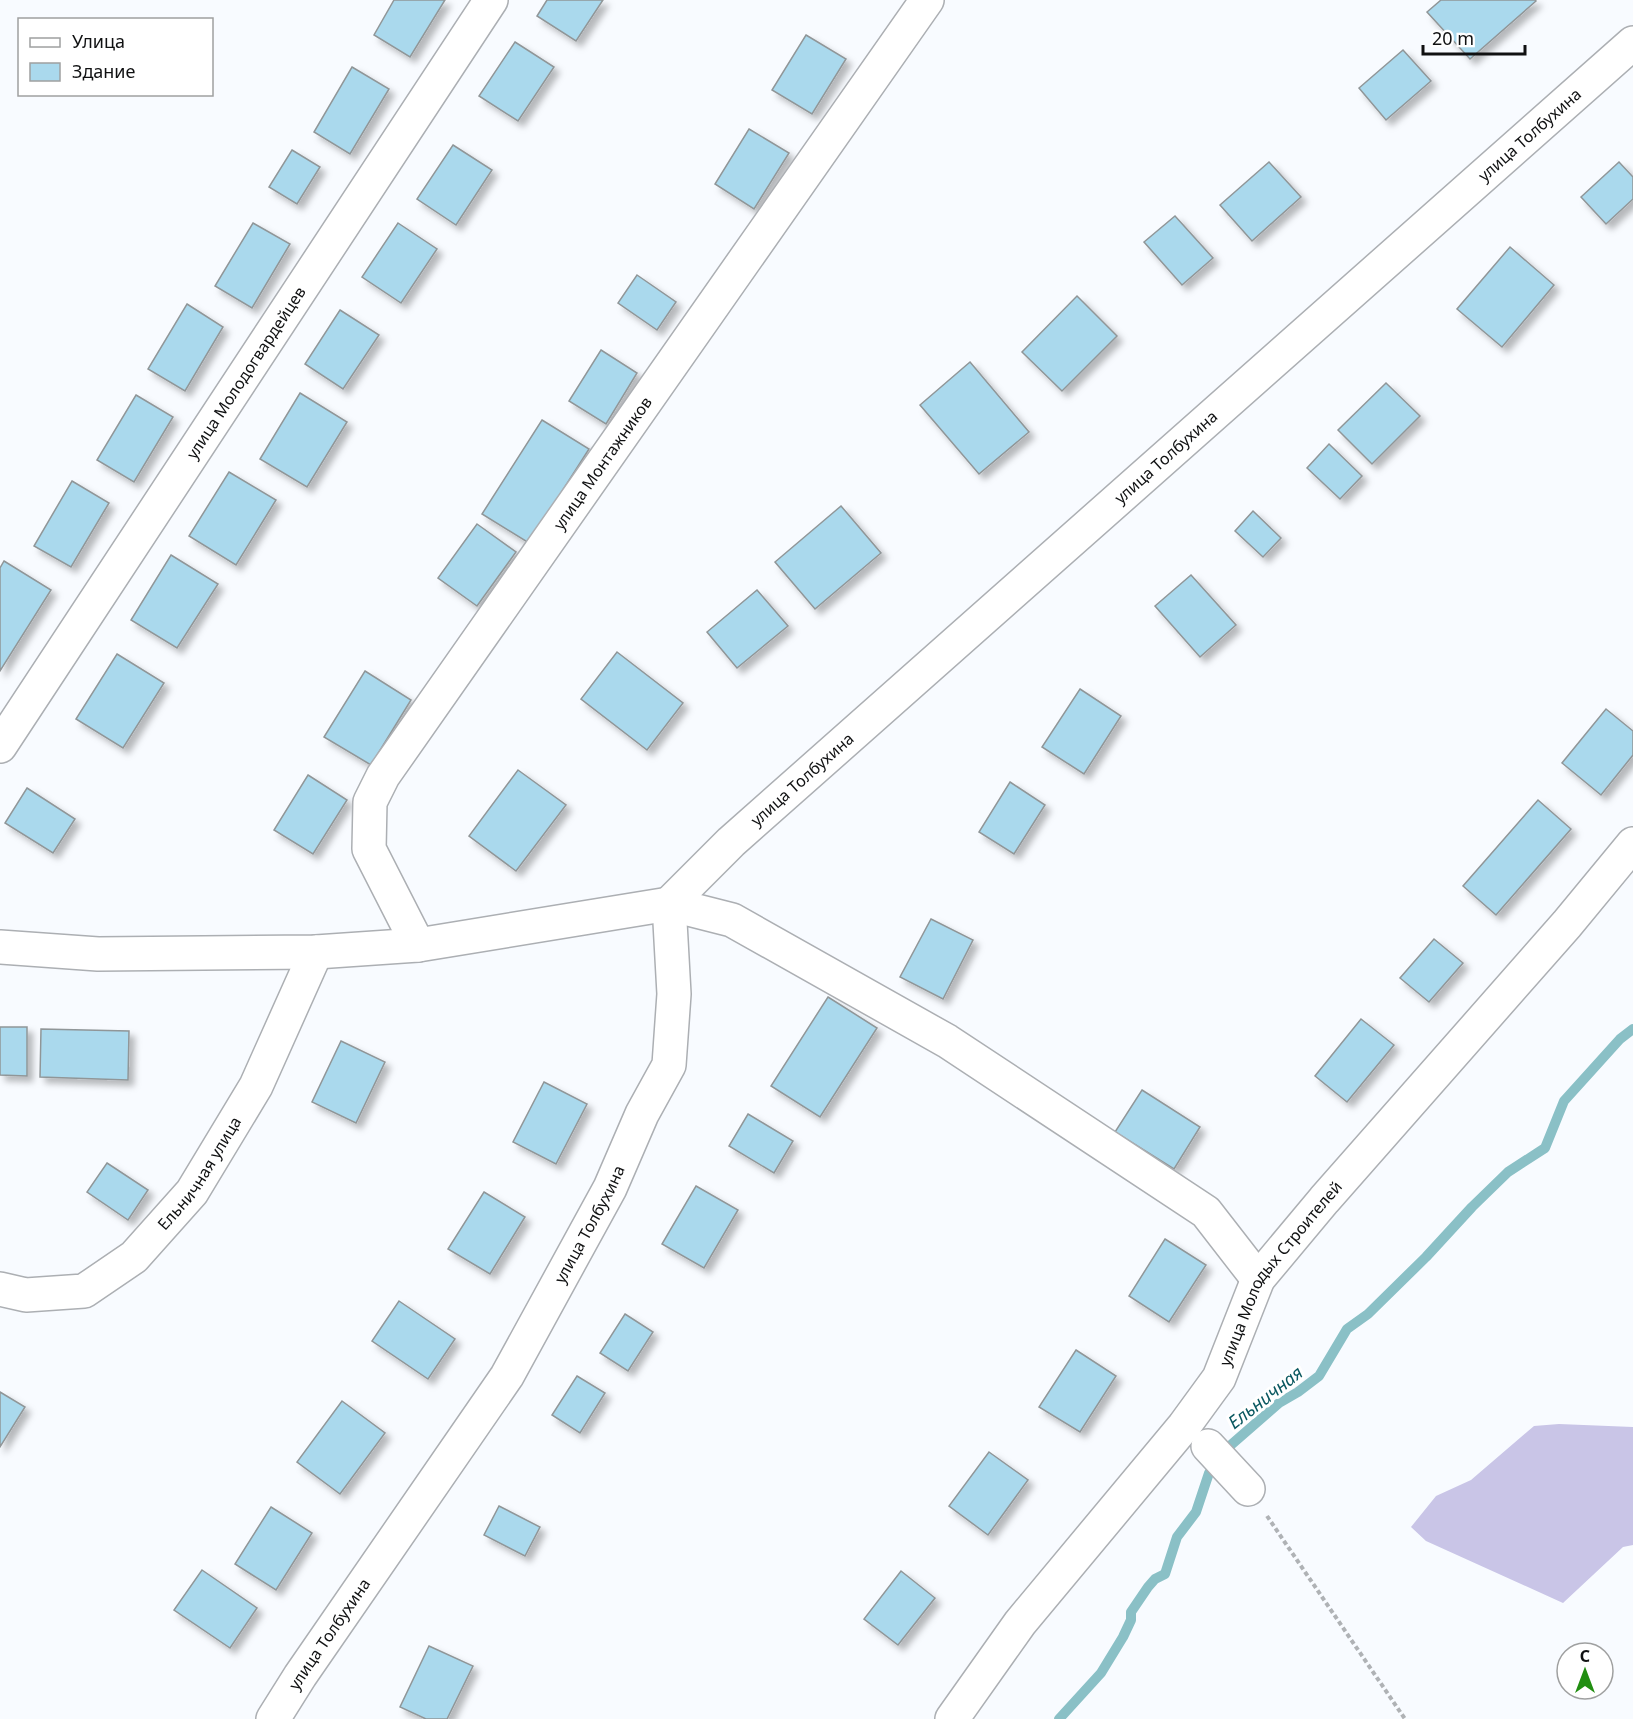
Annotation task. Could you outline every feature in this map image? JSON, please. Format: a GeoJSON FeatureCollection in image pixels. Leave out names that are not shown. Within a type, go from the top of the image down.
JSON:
{"type":"FeatureCollection","features":[{"type":"Feature","properties":{"kind":"street","name":"улица Молодогвардейцев"},"geometry":{"type":"LineString","coordinates":[[0,746],[491,0]]}},
{"type":"Feature","properties":{"kind":"street","name":"улица Монтажников"},"geometry":{"type":"LineString","coordinates":[[418,945],[369,849],[370,802],[383,776],[918,3]]}},
{"type":"Feature","properties":{"kind":"street","name":"улица Толбухина"},"geometry":{"type":"LineString","coordinates":[[273,1719],[300,1676],[507,1376],[610,1188],[642,1114],[669,1065],[674,994],[669,904],[731,842],[1633,43]]}},
{"type":"Feature","properties":{"kind":"street","name":"улица Молодых Строителей"},"geometry":{"type":"LineString","coordinates":[[951,1719],[1020,1623],[1185,1426],[1219,1378],[1258,1279],[1332,1191],[1567,924],[1633,844]]}},
{"type":"Feature","properties":{"kind":"street"},"geometry":{"type":"LineString","coordinates":[[0,947],[98,954],[316,952],[418,945],[669,904],[732,920],[947,1041],[1206,1212],[1258,1279]]}},
{"type":"Feature","properties":{"kind":"street","name":"Ельничная улица"},"geometry":{"type":"LineString","coordinates":[[0,1289],[26,1295],[84,1291],[134,1257],[192,1192],[256,1086],[316,952]]}},
{"type":"Feature","properties":{"kind":"street"},"geometry":{"type":"LineString","coordinates":[[1208,1446],[1248,1489]]}},
{"type":"Feature","properties":{"kind":"path"},"geometry":{"type":"LineString","coordinates":[[1248,1489],[1405,1719]]}},
{"type":"Feature","properties":{"kind":"shaded area"},"geometry":{"type":"Polygon","coordinates":[[[1559,1424],[1633,1427],[1633,1545],[1623,1547],[1563,1603],[1426,1541],[1411,1527],[1436,1496],[1471,1480],[1534,1426],[1559,1424]]]}},
{"type":"Feature","properties":{"kind":"building"},"geometry":{"type":"Polygon","coordinates":[[[394,0],[445,0],[410,57],[374,35],[394,0]]]}},
{"type":"Feature","properties":{"kind":"building"},"geometry":{"type":"Polygon","coordinates":[[[547,0],[603,0],[576,41],[537,16],[547,0]]]}},
{"type":"Feature","properties":{"kind":"building"},"geometry":{"type":"Polygon","coordinates":[[[1441,0],[1536,1],[1470,59],[1427,12],[1441,0]]]}},
{"type":"Feature","properties":{"kind":"building"},"geometry":{"type":"Polygon","coordinates":[[[806,35],[846,59],[812,114],[772,90],[806,35]]]}},
{"type":"Feature","properties":{"kind":"building"},"geometry":{"type":"Polygon","coordinates":[[[515,42],[554,67],[518,121],[479,96],[515,42]]]}},
{"type":"Feature","properties":{"kind":"building"},"geometry":{"type":"Polygon","coordinates":[[[1403,50],[1431,81],[1386,120],[1359,88],[1403,50]]]}},
{"type":"Feature","properties":{"kind":"building"},"geometry":{"type":"Polygon","coordinates":[[[352,67],[389,89],[350,154],[314,132],[352,67]]]}},
{"type":"Feature","properties":{"kind":"building"},"geometry":{"type":"Polygon","coordinates":[[[749,129],[789,153],[754,209],[715,184],[749,129]]]}},
{"type":"Feature","properties":{"kind":"building"},"geometry":{"type":"Polygon","coordinates":[[[453,145],[492,170],[456,225],[417,199],[453,145]]]}},
{"type":"Feature","properties":{"kind":"building"},"geometry":{"type":"Polygon","coordinates":[[[292,150],[320,167],[297,204],[269,187],[292,150]]]}},
{"type":"Feature","properties":{"kind":"building"},"geometry":{"type":"Polygon","coordinates":[[[1269,162],[1301,197],[1252,241],[1220,205],[1269,162]]]}},
{"type":"Feature","properties":{"kind":"building"},"geometry":{"type":"Polygon","coordinates":[[[1619,162],[1633,177],[1633,199],[1606,224],[1581,197],[1619,162]]]}},
{"type":"Feature","properties":{"kind":"building"},"geometry":{"type":"Polygon","coordinates":[[[1175,216],[1213,258],[1182,285],[1144,242],[1175,216]]]}},
{"type":"Feature","properties":{"kind":"building"},"geometry":{"type":"Polygon","coordinates":[[[253,223],[290,244],[252,308],[215,286],[253,223]]]}},
{"type":"Feature","properties":{"kind":"building"},"geometry":{"type":"Polygon","coordinates":[[[398,223],[437,249],[401,303],[362,277],[398,223]]]}},
{"type":"Feature","properties":{"kind":"building"},"geometry":{"type":"Polygon","coordinates":[[[1510,247],[1554,285],[1502,347],[1457,309],[1510,247]]]}},
{"type":"Feature","properties":{"kind":"building"},"geometry":{"type":"Polygon","coordinates":[[[637,275],[676,302],[657,330],[618,303],[637,275]]]}},
{"type":"Feature","properties":{"kind":"building"},"geometry":{"type":"Polygon","coordinates":[[[1077,296],[1117,336],[1062,391],[1022,352],[1077,296]]]}},
{"type":"Feature","properties":{"kind":"building"},"geometry":{"type":"Polygon","coordinates":[[[187,304],[223,327],[185,391],[148,369],[187,304]]]}},
{"type":"Feature","properties":{"kind":"building"},"geometry":{"type":"Polygon","coordinates":[[[340,310],[379,335],[343,389],[305,364],[340,310]]]}},
{"type":"Feature","properties":{"kind":"building"},"geometry":{"type":"Polygon","coordinates":[[[601,350],[637,373],[606,424],[569,401],[601,350]]]}},
{"type":"Feature","properties":{"kind":"building"},"geometry":{"type":"Polygon","coordinates":[[[970,362],[1029,432],[979,474],[920,405],[970,362]]]}},
{"type":"Feature","properties":{"kind":"building"},"geometry":{"type":"Polygon","coordinates":[[[1386,383],[1420,416],[1372,464],[1338,430],[1386,383]]]}},
{"type":"Feature","properties":{"kind":"building"},"geometry":{"type":"Polygon","coordinates":[[[300,393],[347,422],[307,487],[260,459],[300,393]]]}},
{"type":"Feature","properties":{"kind":"building"},"geometry":{"type":"Polygon","coordinates":[[[136,395],[173,417],[134,482],[97,460],[136,395]]]}},
{"type":"Feature","properties":{"kind":"building"},"geometry":{"type":"Polygon","coordinates":[[[542,420],[589,449],[529,543],[482,514],[542,420]]]}},
{"type":"Feature","properties":{"kind":"building"},"geometry":{"type":"Polygon","coordinates":[[[1329,444],[1362,476],[1340,499],[1307,468],[1329,444]]]}},
{"type":"Feature","properties":{"kind":"building"},"geometry":{"type":"Polygon","coordinates":[[[229,472],[276,500],[236,565],[189,536],[229,472]]]}},
{"type":"Feature","properties":{"kind":"building"},"geometry":{"type":"Polygon","coordinates":[[[72,481],[109,503],[71,567],[34,546],[72,481]]]}},
{"type":"Feature","properties":{"kind":"building"},"geometry":{"type":"Polygon","coordinates":[[[841,506],[881,553],[815,609],[775,562],[841,506]]]}},
{"type":"Feature","properties":{"kind":"building"},"geometry":{"type":"Polygon","coordinates":[[[1253,511],[1281,538],[1263,557],[1235,531],[1253,511]]]}},
{"type":"Feature","properties":{"kind":"building"},"geometry":{"type":"Polygon","coordinates":[[[477,524],[516,552],[477,606],[438,578],[477,524]]]}},
{"type":"Feature","properties":{"kind":"building"},"geometry":{"type":"Polygon","coordinates":[[[171,555],[218,584],[177,648],[131,620],[171,555]]]}},
{"type":"Feature","properties":{"kind":"building"},"geometry":{"type":"Polygon","coordinates":[[[4,561],[51,590],[0,671],[0,568],[4,561]]]}},
{"type":"Feature","properties":{"kind":"building"},"geometry":{"type":"Polygon","coordinates":[[[1191,575],[1236,625],[1200,657],[1155,606],[1191,575]]]}},
{"type":"Feature","properties":{"kind":"building"},"geometry":{"type":"Polygon","coordinates":[[[757,590],[788,626],[737,668],[707,632],[757,590]]]}},
{"type":"Feature","properties":{"kind":"building"},"geometry":{"type":"Polygon","coordinates":[[[617,652],[683,703],[647,750],[581,699],[617,652]]]}},
{"type":"Feature","properties":{"kind":"building"},"geometry":{"type":"Polygon","coordinates":[[[117,654],[164,683],[123,748],[76,719],[117,654]]]}},
{"type":"Feature","properties":{"kind":"building"},"geometry":{"type":"Polygon","coordinates":[[[365,671],[411,700],[371,765],[324,737],[365,671]]]}},
{"type":"Feature","properties":{"kind":"building"},"geometry":{"type":"Polygon","coordinates":[[[1080,689],[1121,716],[1084,774],[1042,747],[1080,689]]]}},
{"type":"Feature","properties":{"kind":"building"},"geometry":{"type":"Polygon","coordinates":[[[1606,709],[1633,731],[1633,755],[1601,795],[1562,763],[1606,709]]]}},
{"type":"Feature","properties":{"kind":"building"},"geometry":{"type":"Polygon","coordinates":[[[518,770],[566,805],[516,871],[469,836],[518,770]]]}},
{"type":"Feature","properties":{"kind":"building"},"geometry":{"type":"Polygon","coordinates":[[[308,775],[347,800],[313,854],[274,830],[308,775]]]}},
{"type":"Feature","properties":{"kind":"building"},"geometry":{"type":"Polygon","coordinates":[[[1010,782],[1045,805],[1014,854],[979,832],[1010,782]]]}},
{"type":"Feature","properties":{"kind":"building"},"geometry":{"type":"Polygon","coordinates":[[[27,788],[75,819],[53,853],[5,823],[27,788]]]}},
{"type":"Feature","properties":{"kind":"building"},"geometry":{"type":"Polygon","coordinates":[[[1538,800],[1571,829],[1496,915],[1463,886],[1538,800]]]}},
{"type":"Feature","properties":{"kind":"building"},"geometry":{"type":"Polygon","coordinates":[[[931,919],[973,940],[943,999],[900,977],[931,919]]]}},
{"type":"Feature","properties":{"kind":"building"},"geometry":{"type":"Polygon","coordinates":[[[1434,939],[1463,963],[1429,1002],[1400,978],[1434,939]]]}},
{"type":"Feature","properties":{"kind":"building"},"geometry":{"type":"Polygon","coordinates":[[[828,997],[877,1028],[820,1117],[771,1086],[828,997]]]}},
{"type":"Feature","properties":{"kind":"building"},"geometry":{"type":"Polygon","coordinates":[[[1361,1019],[1394,1045],[1347,1102],[1315,1076],[1361,1019]]]}},
{"type":"Feature","properties":{"kind":"building"},"geometry":{"type":"Polygon","coordinates":[[[0,1027],[27,1027],[27,1076],[0,1075],[0,1027]]]}},
{"type":"Feature","properties":{"kind":"building"},"geometry":{"type":"Polygon","coordinates":[[[41,1029],[129,1031],[128,1080],[40,1077],[41,1029]]]}},
{"type":"Feature","properties":{"kind":"building"},"geometry":{"type":"Polygon","coordinates":[[[341,1041],[385,1062],[356,1123],[312,1102],[341,1041]]]}},
{"type":"Feature","properties":{"kind":"building"},"geometry":{"type":"Polygon","coordinates":[[[544,1082],[587,1104],[556,1164],[513,1142],[544,1082]]]}},
{"type":"Feature","properties":{"kind":"building"},"geometry":{"type":"Polygon","coordinates":[[[1142,1090],[1200,1127],[1174,1169],[1115,1132],[1142,1090]]]}},
{"type":"Feature","properties":{"kind":"building"},"geometry":{"type":"Polygon","coordinates":[[[748,1114],[793,1141],[774,1173],[729,1146],[748,1114]]]}},
{"type":"Feature","properties":{"kind":"building"},"geometry":{"type":"Polygon","coordinates":[[[107,1163],[148,1190],[128,1220],[87,1192],[107,1163]]]}},
{"type":"Feature","properties":{"kind":"building"},"geometry":{"type":"Polygon","coordinates":[[[696,1186],[738,1210],[704,1268],[662,1244],[696,1186]]]}},
{"type":"Feature","properties":{"kind":"building"},"geometry":{"type":"Polygon","coordinates":[[[484,1192],[525,1217],[490,1274],[448,1249],[484,1192]]]}},
{"type":"Feature","properties":{"kind":"building"},"geometry":{"type":"Polygon","coordinates":[[[1165,1239],[1206,1265],[1169,1322],[1129,1296],[1165,1239]]]}},
{"type":"Feature","properties":{"kind":"building"},"geometry":{"type":"Polygon","coordinates":[[[399,1301],[455,1339],[428,1379],[372,1341],[399,1301]]]}},
{"type":"Feature","properties":{"kind":"building"},"geometry":{"type":"Polygon","coordinates":[[[625,1314],[653,1332],[628,1371],[600,1353],[625,1314]]]}},
{"type":"Feature","properties":{"kind":"building"},"geometry":{"type":"Polygon","coordinates":[[[1076,1350],[1116,1376],[1080,1432],[1039,1407],[1076,1350]]]}},
{"type":"Feature","properties":{"kind":"building"},"geometry":{"type":"Polygon","coordinates":[[[577,1376],[605,1393],[580,1433],[552,1415],[577,1376]]]}},
{"type":"Feature","properties":{"kind":"building"},"geometry":{"type":"Polygon","coordinates":[[[0,1392],[25,1407],[0,1447],[0,1392]]]}},
{"type":"Feature","properties":{"kind":"building"},"geometry":{"type":"Polygon","coordinates":[[[342,1401],[385,1433],[340,1494],[297,1462],[342,1401]]]}},
{"type":"Feature","properties":{"kind":"building"},"geometry":{"type":"Polygon","coordinates":[[[989,1452],[1028,1480],[988,1535],[949,1506],[989,1452]]]}},
{"type":"Feature","properties":{"kind":"building"},"geometry":{"type":"Polygon","coordinates":[[[499,1506],[540,1527],[525,1556],[484,1535],[499,1506]]]}},
{"type":"Feature","properties":{"kind":"building"},"geometry":{"type":"Polygon","coordinates":[[[271,1507],[312,1533],[276,1590],[235,1564],[271,1507]]]}},
{"type":"Feature","properties":{"kind":"building"},"geometry":{"type":"Polygon","coordinates":[[[202,1570],[257,1608],[230,1648],[174,1610],[202,1570]]]}},
{"type":"Feature","properties":{"kind":"building"},"geometry":{"type":"Polygon","coordinates":[[[901,1571],[935,1598],[898,1645],[864,1619],[901,1571]]]}},
{"type":"Feature","properties":{"kind":"building"},"geometry":{"type":"Polygon","coordinates":[[[429,1646],[473,1666],[447,1719],[426,1719],[400,1707],[429,1646]]]}},
{"type":"Feature","properties":{"kind":"waterway","name":"Ельничная"},"geometry":{"type":"LineString","coordinates":[[1059,1719],[1101,1673],[1123,1637],[1131,1620],[1131,1612],[1155,1579],[1165,1574],[1177,1537],[1196,1512],[1209,1473],[1232,1444],[1279,1403],[1319,1376],[1347,1329],[1368,1314],[1508,1172],[1545,1148],[1564,1101],[1620,1039],[1633,1029]]}}]}
